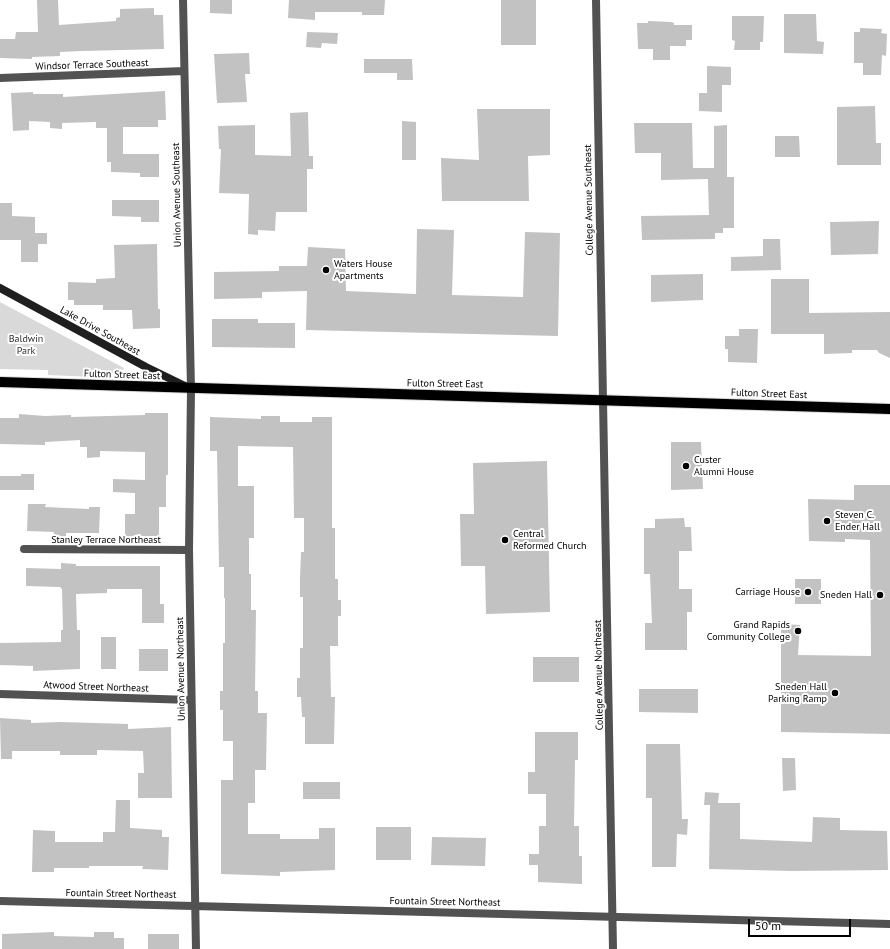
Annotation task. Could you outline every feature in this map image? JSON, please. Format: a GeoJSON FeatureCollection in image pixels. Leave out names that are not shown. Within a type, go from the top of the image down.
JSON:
{"type":"FeatureCollection","features":[{"type":"Feature","properties":{"kind":"main road","name":"Lake Drive Southeast"},"geometry":{"type":"LineString","coordinates":[[0,288],[146,367],[191,389]]}},
{"type":"Feature","properties":{"kind":"main road","name":"Fulton Street East"},"geometry":{"type":"LineString","coordinates":[[0,382],[191,389],[890,409]]}},
{"type":"Feature","properties":{"kind":"street","name":"Union Avenue Southeast"},"geometry":{"type":"LineString","coordinates":[[183,0],[191,389]]}},
{"type":"Feature","properties":{"kind":"street","name":"College Avenue Southeast"},"geometry":{"type":"LineString","coordinates":[[596,0],[603,400]]}},
{"type":"Feature","properties":{"kind":"street","name":"Windsor Terrace Southeast"},"geometry":{"type":"LineString","coordinates":[[0,78],[184,72]]}},
{"type":"Feature","properties":{"kind":"street","name":"Union Avenue Northeast"},"geometry":{"type":"LineString","coordinates":[[191,389],[189,550],[196,949]]}},
{"type":"Feature","properties":{"kind":"street","name":"College Avenue Northeast"},"geometry":{"type":"LineString","coordinates":[[603,400],[613,949]]}},
{"type":"Feature","properties":{"kind":"street","name":"Stanley Terrace Northeast"},"geometry":{"type":"LineString","coordinates":[[24,549],[189,550]]}},
{"type":"Feature","properties":{"kind":"street","name":"Atwood Street Northeast"},"geometry":{"type":"LineString","coordinates":[[0,694],[191,700]]}},
{"type":"Feature","properties":{"kind":"street","name":"Fountain Street Northeast"},"geometry":{"type":"LineString","coordinates":[[0,901],[890,924]]}},
{"type":"Feature","properties":{"kind":"green space","name":"Baldwin Park"},"geometry":{"type":"Polygon","coordinates":[[[0,302],[124,368],[122,373],[116,372],[95,377],[48,375],[48,370],[0,369],[0,302]]]}},
{"type":"Feature","properties":{"kind":"building"},"geometry":{"type":"Polygon","coordinates":[[[37,0],[58,0],[59,25],[116,21],[116,18],[120,17],[120,9],[154,8],[154,15],[163,15],[164,49],[60,52],[60,56],[32,57],[32,59],[0,58],[0,39],[15,39],[16,32],[38,32],[37,0]]]}},
{"type":"Feature","properties":{"kind":"building"},"geometry":{"type":"Polygon","coordinates":[[[210,0],[232,0],[232,14],[210,13],[210,0]]]}},
{"type":"Feature","properties":{"kind":"building"},"geometry":{"type":"Polygon","coordinates":[[[289,0],[385,0],[384,15],[362,15],[362,12],[315,12],[315,20],[288,18],[289,0]]]}},
{"type":"Feature","properties":{"kind":"building"},"geometry":{"type":"Polygon","coordinates":[[[501,0],[536,0],[536,45],[501,45],[501,0]]]}},
{"type":"Feature","properties":{"kind":"building"},"geometry":{"type":"Polygon","coordinates":[[[784,14],[816,14],[817,41],[824,42],[823,54],[784,53],[784,14]]]}},
{"type":"Feature","properties":{"kind":"building"},"geometry":{"type":"Polygon","coordinates":[[[732,16],[764,16],[763,42],[760,42],[760,50],[734,50],[735,41],[732,40],[732,16]]]}},
{"type":"Feature","properties":{"kind":"building"},"geometry":{"type":"Polygon","coordinates":[[[648,21],[671,22],[674,23],[674,25],[692,25],[692,40],[686,40],[686,46],[670,46],[670,60],[653,60],[653,49],[638,49],[637,23],[648,23],[648,21]]]}},
{"type":"Feature","properties":{"kind":"building"},"geometry":{"type":"Polygon","coordinates":[[[860,28],[882,29],[881,33],[887,34],[886,56],[882,55],[881,75],[863,75],[863,63],[854,63],[854,32],[860,32],[860,28]]]}},
{"type":"Feature","properties":{"kind":"building"},"geometry":{"type":"Polygon","coordinates":[[[307,32],[338,33],[337,44],[322,43],[321,48],[306,47],[307,32]]]}},
{"type":"Feature","properties":{"kind":"building"},"geometry":{"type":"Polygon","coordinates":[[[249,53],[250,74],[245,74],[247,102],[217,103],[214,54],[249,53]]]}},
{"type":"Feature","properties":{"kind":"building"},"geometry":{"type":"Polygon","coordinates":[[[364,59],[412,59],[413,80],[397,80],[397,73],[364,73],[364,59]]]}},
{"type":"Feature","properties":{"kind":"building"},"geometry":{"type":"Polygon","coordinates":[[[707,66],[731,67],[731,85],[722,85],[722,112],[699,111],[699,93],[707,93],[707,66]]]}},
{"type":"Feature","properties":{"kind":"building"},"geometry":{"type":"Polygon","coordinates":[[[165,91],[166,120],[158,120],[158,127],[123,127],[123,154],[159,154],[159,177],[140,177],[140,173],[111,172],[111,162],[107,162],[107,128],[96,128],[96,122],[62,123],[62,129],[50,128],[50,122],[29,121],[29,130],[13,131],[11,93],[33,92],[33,94],[63,94],[63,97],[165,91]]]}},
{"type":"Feature","properties":{"kind":"building"},"geometry":{"type":"Polygon","coordinates":[[[875,106],[876,143],[881,143],[881,165],[837,165],[837,107],[875,106]]]}},
{"type":"Feature","properties":{"kind":"building"},"geometry":{"type":"Polygon","coordinates":[[[477,109],[550,109],[550,155],[528,156],[529,201],[442,201],[441,158],[479,160],[477,109]]]}},
{"type":"Feature","properties":{"kind":"building"},"geometry":{"type":"Polygon","coordinates":[[[308,112],[309,156],[313,156],[313,169],[307,169],[307,212],[276,212],[275,231],[258,230],[258,235],[248,234],[249,194],[219,193],[221,149],[219,149],[218,126],[255,125],[255,155],[291,156],[290,113],[308,112]]]}},
{"type":"Feature","properties":{"kind":"building"},"geometry":{"type":"Polygon","coordinates":[[[402,121],[416,122],[416,160],[402,160],[402,121]]]}},
{"type":"Feature","properties":{"kind":"building"},"geometry":{"type":"Polygon","coordinates":[[[634,123],[692,123],[693,168],[714,168],[714,126],[727,125],[727,177],[734,177],[734,228],[723,228],[723,233],[715,233],[715,239],[642,240],[641,216],[709,215],[708,179],[661,180],[661,153],[635,153],[634,123]]]}},
{"type":"Feature","properties":{"kind":"building"},"geometry":{"type":"Polygon","coordinates":[[[775,136],[799,136],[800,157],[775,157],[775,136]]]}},
{"type":"Feature","properties":{"kind":"building"},"geometry":{"type":"Polygon","coordinates":[[[112,200],[159,200],[159,222],[141,222],[141,217],[112,216],[112,200]]]}},
{"type":"Feature","properties":{"kind":"building"},"geometry":{"type":"Polygon","coordinates":[[[0,203],[12,203],[12,216],[35,217],[35,233],[47,233],[47,244],[38,244],[38,262],[21,262],[21,240],[0,240],[0,203]]]}},
{"type":"Feature","properties":{"kind":"building"},"geometry":{"type":"Polygon","coordinates":[[[879,221],[878,254],[831,255],[830,222],[879,221]]]}},
{"type":"Feature","properties":{"kind":"building","name":"Waters House Apartments"},"geometry":{"type":"Polygon","coordinates":[[[417,229],[454,230],[452,295],[523,297],[525,232],[560,233],[558,336],[306,330],[307,291],[262,292],[262,298],[214,299],[214,272],[279,271],[279,266],[307,266],[308,247],[345,249],[346,291],[416,294],[417,229]]]}},
{"type":"Feature","properties":{"kind":"building"},"geometry":{"type":"Polygon","coordinates":[[[763,239],[780,239],[781,270],[731,271],[731,257],[763,256],[763,239]]]}},
{"type":"Feature","properties":{"kind":"building"},"geometry":{"type":"Polygon","coordinates":[[[157,244],[158,309],[160,309],[160,328],[133,329],[132,310],[103,310],[103,305],[74,305],[74,300],[68,300],[68,282],[96,283],[96,279],[115,278],[114,245],[157,244]]]}},
{"type":"Feature","properties":{"kind":"building"},"geometry":{"type":"Polygon","coordinates":[[[703,274],[703,300],[651,302],[651,275],[703,274]]]}},
{"type":"Feature","properties":{"kind":"building"},"geometry":{"type":"Polygon","coordinates":[[[771,279],[809,279],[809,313],[890,312],[890,358],[879,353],[877,350],[852,350],[852,353],[824,354],[824,334],[771,334],[771,279]]]}},
{"type":"Feature","properties":{"kind":"building"},"geometry":{"type":"Polygon","coordinates":[[[212,319],[258,319],[258,323],[295,323],[295,348],[212,347],[212,319]]]}},
{"type":"Feature","properties":{"kind":"building"},"geometry":{"type":"Polygon","coordinates":[[[739,329],[758,329],[757,363],[728,362],[728,349],[725,349],[725,336],[739,336],[739,329]]]}},
{"type":"Feature","properties":{"kind":"building"},"geometry":{"type":"Polygon","coordinates":[[[145,413],[168,413],[168,475],[166,475],[166,507],[159,507],[159,536],[125,536],[125,514],[135,514],[135,493],[113,492],[113,479],[145,480],[145,452],[100,451],[100,457],[87,458],[87,447],[80,447],[80,440],[45,442],[45,445],[0,444],[0,418],[19,418],[19,414],[45,416],[71,415],[71,417],[145,415],[145,413]]]}},
{"type":"Feature","properties":{"kind":"building"},"geometry":{"type":"Polygon","coordinates":[[[261,416],[280,416],[280,422],[312,422],[312,417],[332,417],[332,528],[335,528],[335,579],[338,579],[338,600],[341,600],[341,616],[338,616],[338,646],[330,646],[331,697],[335,697],[334,744],[305,744],[305,717],[302,717],[301,697],[297,697],[297,678],[300,678],[300,648],[303,648],[303,597],[300,597],[300,579],[301,552],[304,552],[304,518],[294,518],[293,447],[238,446],[238,486],[254,486],[254,538],[249,538],[249,574],[251,574],[251,610],[256,610],[255,691],[258,691],[258,713],[267,713],[266,770],[255,770],[255,803],[248,803],[248,834],[280,834],[280,839],[319,839],[319,828],[335,828],[335,870],[280,872],[280,876],[221,874],[221,780],[233,780],[233,741],[223,741],[223,710],[220,710],[220,691],[223,691],[223,643],[225,643],[224,567],[219,567],[217,451],[210,451],[210,417],[261,419],[261,416]]]}},
{"type":"Feature","properties":{"kind":"building","name":"Custer Alumni House"},"geometry":{"type":"Polygon","coordinates":[[[671,442],[701,442],[703,489],[671,490],[671,442]]]}},
{"type":"Feature","properties":{"kind":"building","name":"Central Reformed Church"},"geometry":{"type":"Polygon","coordinates":[[[547,461],[550,612],[486,614],[485,566],[461,566],[460,514],[474,514],[473,463],[547,461]]]}},
{"type":"Feature","properties":{"kind":"building"},"geometry":{"type":"Polygon","coordinates":[[[21,474],[34,474],[34,490],[0,490],[0,476],[21,476],[21,474]]]}},
{"type":"Feature","properties":{"kind":"building"},"geometry":{"type":"Polygon","coordinates":[[[854,485],[890,485],[890,734],[781,732],[781,624],[800,625],[798,655],[871,656],[870,540],[845,539],[845,542],[809,541],[808,499],[854,500],[854,485]]]}},
{"type":"Feature","properties":{"kind":"building"},"geometry":{"type":"Polygon","coordinates":[[[28,504],[46,504],[45,507],[89,509],[89,507],[100,507],[99,533],[66,533],[66,537],[53,537],[54,532],[27,531],[28,504]]]}},
{"type":"Feature","properties":{"kind":"building"},"geometry":{"type":"Polygon","coordinates":[[[684,518],[685,527],[691,527],[692,551],[679,551],[679,589],[692,589],[692,612],[687,612],[687,650],[645,650],[645,623],[652,623],[650,574],[644,574],[644,528],[655,528],[655,519],[684,518]]]}},
{"type":"Feature","properties":{"kind":"building"},"geometry":{"type":"Polygon","coordinates":[[[61,563],[76,564],[76,566],[160,566],[160,604],[164,604],[164,623],[142,623],[142,589],[107,589],[107,593],[76,594],[77,630],[80,630],[80,669],[33,671],[33,666],[0,665],[0,643],[61,642],[61,630],[63,630],[62,589],[60,587],[26,586],[26,568],[61,569],[61,563]]]}},
{"type":"Feature","properties":{"kind":"building","name":"Carriage House"},"geometry":{"type":"Polygon","coordinates":[[[795,579],[821,579],[821,604],[795,604],[795,579]]]}},
{"type":"Feature","properties":{"kind":"building"},"geometry":{"type":"Polygon","coordinates":[[[101,637],[116,637],[116,669],[101,669],[101,637]]]}},
{"type":"Feature","properties":{"kind":"building"},"geometry":{"type":"Polygon","coordinates":[[[139,649],[168,649],[168,671],[139,671],[139,649]]]}},
{"type":"Feature","properties":{"kind":"building"},"geometry":{"type":"Polygon","coordinates":[[[533,657],[579,657],[579,682],[533,682],[533,657]]]}},
{"type":"Feature","properties":{"kind":"building"},"geometry":{"type":"Polygon","coordinates":[[[639,689],[698,689],[698,713],[639,712],[639,689]]]}},
{"type":"Feature","properties":{"kind":"building"},"geometry":{"type":"Polygon","coordinates":[[[0,718],[31,720],[31,723],[61,722],[128,724],[128,729],[171,727],[172,798],[138,798],[138,773],[144,773],[143,751],[97,750],[97,755],[60,755],[60,751],[12,751],[12,759],[1,759],[0,718]]]}},
{"type":"Feature","properties":{"kind":"building"},"geometry":{"type":"Polygon","coordinates":[[[535,732],[578,732],[578,760],[575,760],[574,826],[579,826],[579,856],[582,856],[582,884],[538,882],[538,865],[529,865],[529,854],[539,854],[539,826],[546,826],[546,794],[528,794],[528,772],[535,772],[535,732]]]}},
{"type":"Feature","properties":{"kind":"building"},"geometry":{"type":"Polygon","coordinates":[[[646,744],[680,744],[682,819],[688,819],[687,835],[677,834],[676,867],[652,867],[652,798],[646,798],[646,744]]]}},
{"type":"Feature","properties":{"kind":"building"},"geometry":{"type":"Polygon","coordinates":[[[782,758],[795,758],[796,790],[783,791],[782,758]]]}},
{"type":"Feature","properties":{"kind":"building"},"geometry":{"type":"Polygon","coordinates":[[[303,782],[340,782],[340,799],[303,799],[303,782]]]}},
{"type":"Feature","properties":{"kind":"building"},"geometry":{"type":"Polygon","coordinates":[[[705,792],[719,793],[718,803],[740,803],[740,839],[812,842],[813,817],[840,818],[840,830],[887,831],[888,870],[792,871],[709,869],[710,805],[704,805],[705,792]]]}},
{"type":"Feature","properties":{"kind":"building"},"geometry":{"type":"Polygon","coordinates":[[[116,800],[130,800],[130,828],[162,830],[162,837],[169,837],[168,870],[142,869],[143,866],[89,866],[89,868],[54,868],[54,872],[32,872],[33,830],[55,831],[55,842],[103,842],[103,832],[115,832],[116,800]]]}},
{"type":"Feature","properties":{"kind":"building"},"geometry":{"type":"Polygon","coordinates":[[[376,827],[411,827],[411,860],[376,860],[376,827]]]}},
{"type":"Feature","properties":{"kind":"building"},"geometry":{"type":"Polygon","coordinates":[[[432,837],[486,838],[485,866],[431,865],[432,837]]]}},
{"type":"Feature","properties":{"kind":"building"},"geometry":{"type":"Polygon","coordinates":[[[54,932],[54,936],[94,937],[94,932],[114,932],[114,938],[124,938],[124,949],[2,949],[2,934],[54,932]]]}},
{"type":"Feature","properties":{"kind":"building"},"geometry":{"type":"Polygon","coordinates":[[[148,934],[179,934],[179,949],[148,949],[148,934]]]}},
{"type":"Feature","properties":{"kind":"place","name":"Waters House Apartments"},"geometry":{"type":"Point","coordinates":[326,270]}},
{"type":"Feature","properties":{"kind":"place","name":"Custer Alumni House"},"geometry":{"type":"Point","coordinates":[686,466]}},
{"type":"Feature","properties":{"kind":"place","name":"Steven C. Ender Hall"},"geometry":{"type":"Point","coordinates":[827,521]}},
{"type":"Feature","properties":{"kind":"place","name":"Central Reformed Church"},"geometry":{"type":"Point","coordinates":[505,540]}},
{"type":"Feature","properties":{"kind":"place","name":"Carriage House"},"geometry":{"type":"Point","coordinates":[808,592]}},
{"type":"Feature","properties":{"kind":"place","name":"Sneden Hall"},"geometry":{"type":"Point","coordinates":[880,595]}},
{"type":"Feature","properties":{"kind":"place","name":"Grand Rapids Community College"},"geometry":{"type":"Point","coordinates":[798,631]}},
{"type":"Feature","properties":{"kind":"place","name":"Sneden Hall Parking Ramp"},"geometry":{"type":"Point","coordinates":[835,693]}}]}
